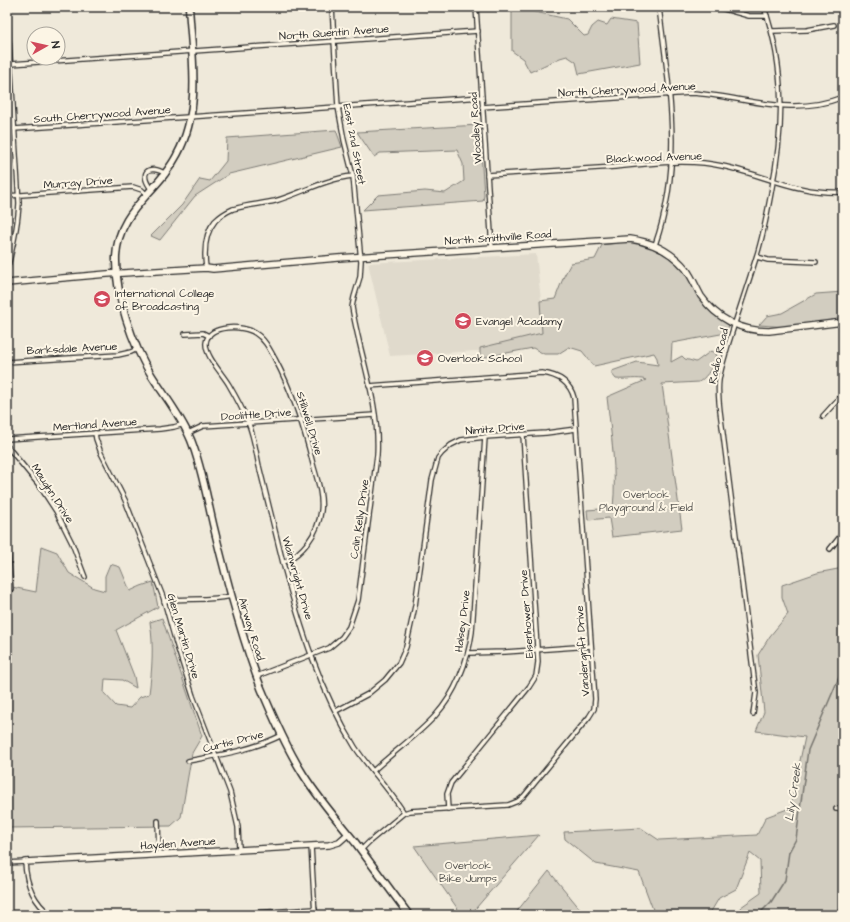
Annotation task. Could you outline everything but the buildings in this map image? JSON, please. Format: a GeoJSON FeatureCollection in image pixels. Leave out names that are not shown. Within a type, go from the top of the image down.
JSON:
{"type":"FeatureCollection","features":[{"type":"Feature","properties":{"kind":"main road","name":"Airway Road"},"geometry":{"type":"LineString","coordinates":[[189,7],[194,93],[191,117],[184,141],[166,174],[135,207],[128,216],[120,233],[116,253],[117,274],[121,299],[128,325],[137,349],[152,376],[184,424],[188,433],[197,459],[232,596],[257,676],[282,736],[311,787],[409,915]]}},
{"type":"Feature","properties":{"kind":"main road","name":"North Smithville Road"},"geometry":{"type":"LineString","coordinates":[[7,283],[621,239],[639,240],[655,245],[679,261],[710,307],[720,316],[734,324],[751,330],[769,331],[843,322]]}},
{"type":"Feature","properties":{"kind":"main road","name":"Hayden Avenue"},"geometry":{"type":"LineString","coordinates":[[25,862],[311,846],[334,844],[344,839],[348,834]]}},
{"type":"Feature","properties":{"kind":"street"},"geometry":{"type":"LineString","coordinates":[[7,7],[19,196],[18,226],[7,270]]}},
{"type":"Feature","properties":{"kind":"street","name":"East 2nd Street"},"geometry":{"type":"LineString","coordinates":[[332,7],[338,107],[344,140],[354,176],[360,257],[360,277],[352,307]]}},
{"type":"Feature","properties":{"kind":"street","name":"Woodley Road"},"geometry":{"type":"LineString","coordinates":[[476,7],[492,248]]}},
{"type":"Feature","properties":{"kind":"street"},"geometry":{"type":"LineString","coordinates":[[655,245],[664,215],[672,163],[673,124],[659,7]]}},
{"type":"Feature","properties":{"kind":"street"},"geometry":{"type":"LineString","coordinates":[[717,7],[749,16],[767,16]]}},
{"type":"Feature","properties":{"kind":"street","name":"Radio Road"},"geometry":{"type":"LineString","coordinates":[[753,714],[756,694],[719,398],[719,379],[734,324],[757,257],[779,144],[781,106],[780,77],[772,31],[764,7]]}},
{"type":"Feature","properties":{"kind":"street"},"geometry":{"type":"LineString","coordinates":[[772,31],[800,31],[834,25]]}},
{"type":"Feature","properties":{"kind":"street","name":"North Quentin Avenue"},"geometry":{"type":"LineString","coordinates":[[11,64],[478,31]]}},
{"type":"Feature","properties":{"kind":"street","name":"North Cherrywood Avenue"},"geometry":{"type":"LineString","coordinates":[[482,107],[670,94],[704,94],[764,105],[794,107],[815,104],[843,97]]}},
{"type":"Feature","properties":{"kind":"street"},"geometry":{"type":"LineString","coordinates":[[191,117],[482,97]]}},
{"type":"Feature","properties":{"kind":"street","name":"South Cherrywood Avenue"},"geometry":{"type":"LineString","coordinates":[[14,129],[191,117]]}},
{"type":"Feature","properties":{"kind":"street","name":"Blackwood Avenue"},"geometry":{"type":"LineString","coordinates":[[487,175],[672,163],[701,163],[732,167],[773,181],[818,192],[843,192]]}},
{"type":"Feature","properties":{"kind":"street"},"geometry":{"type":"LineString","coordinates":[[150,192],[144,178],[146,172],[156,169],[166,174]]}},
{"type":"Feature","properties":{"kind":"street"},"geometry":{"type":"LineString","coordinates":[[206,268],[205,246],[208,232],[215,221],[225,213],[236,208],[275,200],[326,181],[354,176]]}},
{"type":"Feature","properties":{"kind":"street","name":"Murray Drive"},"geometry":{"type":"LineString","coordinates":[[7,196],[133,187],[150,192]]}},
{"type":"Feature","properties":{"kind":"street"},"geometry":{"type":"LineString","coordinates":[[757,257],[768,260],[816,262]]}},
{"type":"Feature","properties":{"kind":"street","name":"Colin Kelly Drive"},"geometry":{"type":"LineString","coordinates":[[257,676],[329,648],[342,637],[349,627],[356,609],[377,455],[378,434],[352,307]]}},
{"type":"Feature","properties":{"kind":"street","name":"Stillwell Drive"},"geometry":{"type":"LineString","coordinates":[[209,336],[215,330],[239,328],[249,330],[260,337],[271,351],[281,370],[301,420],[319,487],[321,512],[309,541],[297,554],[283,563]]}},
{"type":"Feature","properties":{"kind":"street"},"geometry":{"type":"LineString","coordinates":[[185,334],[203,333],[209,336]]}},
{"type":"Feature","properties":{"kind":"street","name":"Wainwright Drive"},"geometry":{"type":"LineString","coordinates":[[209,336],[206,346],[209,355],[228,384],[249,423],[283,563],[323,685],[355,746],[404,813]]}},
{"type":"Feature","properties":{"kind":"street","name":"Barksdale Avenue"},"geometry":{"type":"LineString","coordinates":[[7,362],[118,355],[130,353],[137,349]]}},
{"type":"Feature","properties":{"kind":"street"},"geometry":{"type":"LineString","coordinates":[[369,386],[518,374],[549,374],[566,383],[573,394],[576,429]]}},
{"type":"Feature","properties":{"kind":"street"},"geometry":{"type":"LineString","coordinates":[[823,416],[843,394]]}},
{"type":"Feature","properties":{"kind":"street","name":"Doolittle Drive"},"geometry":{"type":"LineString","coordinates":[[188,433],[204,426],[375,415]]}},
{"type":"Feature","properties":{"kind":"street","name":"Mertland Avenue"},"geometry":{"type":"LineString","coordinates":[[7,439],[160,429],[176,427],[184,424]]}},
{"type":"Feature","properties":{"kind":"street","name":"Nimitz Drive"},"geometry":{"type":"LineString","coordinates":[[336,711],[368,694],[379,686],[391,674],[403,655],[409,639],[412,624],[432,480],[438,458],[446,449],[456,442],[485,437],[546,433],[576,429]]}},
{"type":"Feature","properties":{"kind":"street","name":"Vandergrift Drive"},"geometry":{"type":"LineString","coordinates":[[404,813],[415,810],[508,805],[518,801],[524,796],[594,709],[595,699],[576,429]]}},
{"type":"Feature","properties":{"kind":"street","name":"Glen Martin Drive"},"geometry":{"type":"LineString","coordinates":[[95,433],[101,453],[128,506],[164,601],[176,643],[232,801],[238,827],[239,849]]}},
{"type":"Feature","properties":{"kind":"street","name":"Eisenhower Drive"},"geometry":{"type":"LineString","coordinates":[[448,809],[447,794],[454,778],[533,682],[537,670],[537,649],[523,434]]}},
{"type":"Feature","properties":{"kind":"street","name":"Halsey Drive"},"geometry":{"type":"LineString","coordinates":[[373,771],[422,729],[436,714],[453,689],[464,667],[471,637],[485,437]]}},
{"type":"Feature","properties":{"kind":"street","name":"Maughn Drive"},"geometry":{"type":"LineString","coordinates":[[7,446],[39,484],[56,511],[72,542],[85,577]]}},
{"type":"Feature","properties":{"kind":"street"},"geometry":{"type":"LineString","coordinates":[[830,549],[843,532]]}},
{"type":"Feature","properties":{"kind":"street"},"geometry":{"type":"LineString","coordinates":[[7,536],[11,589]]}},
{"type":"Feature","properties":{"kind":"street"},"geometry":{"type":"LineString","coordinates":[[164,601],[215,599],[232,596]]}},
{"type":"Feature","properties":{"kind":"street"},"geometry":{"type":"LineString","coordinates":[[468,653],[591,646]]}},
{"type":"Feature","properties":{"kind":"street","name":"Curtis Drive"},"geometry":{"type":"LineString","coordinates":[[188,761],[216,756],[263,744],[282,736]]}},
{"type":"Feature","properties":{"kind":"street"},"geometry":{"type":"LineString","coordinates":[[836,810],[843,809]]}},
{"type":"Feature","properties":{"kind":"street"},"geometry":{"type":"LineString","coordinates":[[361,851],[368,842],[404,813]]}},
{"type":"Feature","properties":{"kind":"street"},"geometry":{"type":"LineString","coordinates":[[158,821],[159,854]]}},
{"type":"Feature","properties":{"kind":"street"},"geometry":{"type":"LineString","coordinates":[[311,846],[315,915]]}},
{"type":"Feature","properties":{"kind":"street"},"geometry":{"type":"LineString","coordinates":[[25,862],[26,875],[32,894],[41,907],[51,915]]}},
{"type":"Feature","properties":{"kind":"street","name":"Hayden Avenue"},"geometry":{"type":"LineString","coordinates":[[7,864],[25,862]]}},
{"type":"Feature","properties":{"kind":"street"},"geometry":{"type":"LineString","coordinates":[[224,915],[315,909]]}},
{"type":"Feature","properties":{"kind":"shaded area","name":"Evangel Acadamy"},"geometry":{"type":"Polygon","coordinates":[[[536,254],[546,347],[390,356],[368,263],[536,254]]]}},
{"type":"Feature","properties":{"kind":"green space"},"geometry":{"type":"Polygon","coordinates":[[[512,7],[567,19],[584,36],[588,35],[592,27],[598,22],[607,25],[611,19],[637,23],[640,63],[579,74],[576,62],[567,56],[530,72],[523,59],[512,51],[512,7]]]}},
{"type":"Feature","properties":{"kind":"green space"},"geometry":{"type":"Polygon","coordinates":[[[479,125],[484,195],[483,201],[363,210],[378,195],[425,191],[445,193],[464,181],[463,164],[457,150],[380,153],[374,157],[357,132],[479,125]]]}},
{"type":"Feature","properties":{"kind":"green space"},"geometry":{"type":"Polygon","coordinates":[[[336,130],[342,147],[229,174],[195,196],[160,240],[151,236],[182,205],[200,179],[210,181],[226,161],[227,138],[336,130]]]}},
{"type":"Feature","properties":{"kind":"green space","name":"Overlook Playground & Field"},"geometry":{"type":"Polygon","coordinates":[[[639,240],[663,250],[687,271],[701,295],[730,322],[726,333],[672,343],[671,362],[682,356],[685,359],[696,362],[711,351],[717,355],[710,370],[702,380],[699,382],[662,384],[682,529],[612,537],[609,518],[588,520],[587,510],[613,508],[614,466],[607,397],[646,380],[616,379],[612,374],[612,371],[637,362],[658,365],[657,358],[654,353],[594,366],[582,351],[569,347],[558,354],[544,354],[533,348],[480,358],[480,348],[542,333],[540,301],[555,299],[571,263],[595,259],[602,245],[639,240]]]}},
{"type":"Feature","properties":{"kind":"green space"},"geometry":{"type":"Polygon","coordinates":[[[843,292],[843,322],[800,328],[759,325],[767,316],[782,313],[816,294],[843,292]]]}},
{"type":"Feature","properties":{"kind":"green space"},"geometry":{"type":"Polygon","coordinates":[[[41,546],[57,552],[69,573],[94,588],[105,591],[105,576],[110,564],[120,567],[130,591],[153,582],[158,607],[116,630],[134,676],[136,688],[122,680],[105,679],[104,693],[116,706],[130,708],[140,697],[149,694],[152,658],[150,622],[162,618],[202,736],[192,753],[181,817],[171,826],[7,828],[7,586],[36,592],[41,546]]]}},
{"type":"Feature","properties":{"kind":"green space"},"geometry":{"type":"Polygon","coordinates":[[[843,568],[843,915],[734,915],[741,907],[761,893],[760,861],[750,853],[736,889],[719,898],[709,915],[655,915],[639,872],[596,864],[565,839],[564,832],[641,828],[659,840],[757,835],[766,817],[790,808],[805,737],[756,731],[764,712],[758,655],[770,636],[788,614],[782,597],[782,585],[817,573],[843,568]]]}},
{"type":"Feature","properties":{"kind":"green space","name":"Overlook Bike Jumps"},"geometry":{"type":"Polygon","coordinates":[[[539,835],[470,915],[462,915],[414,846],[539,835]]]}},
{"type":"Feature","properties":{"kind":"green space"},"geometry":{"type":"Polygon","coordinates":[[[549,871],[585,915],[514,915],[549,871]]]}},
{"type":"Feature","properties":{"kind":"waterway","name":"Lily Creek"},"geometry":{"type":"LineString","coordinates":[[758,915],[771,902],[785,880],[789,852],[796,839],[808,750],[843,668]]}},
{"type":"Feature","properties":{"kind":"place","name":"International College of Broadcasting"},"geometry":{"type":"Point","coordinates":[102,299]}},
{"type":"Feature","properties":{"kind":"place","name":"Evangel Acadamy"},"geometry":{"type":"Point","coordinates":[463,321]}},
{"type":"Feature","properties":{"kind":"place","name":"Overlook School"},"geometry":{"type":"Point","coordinates":[425,358]}}]}
